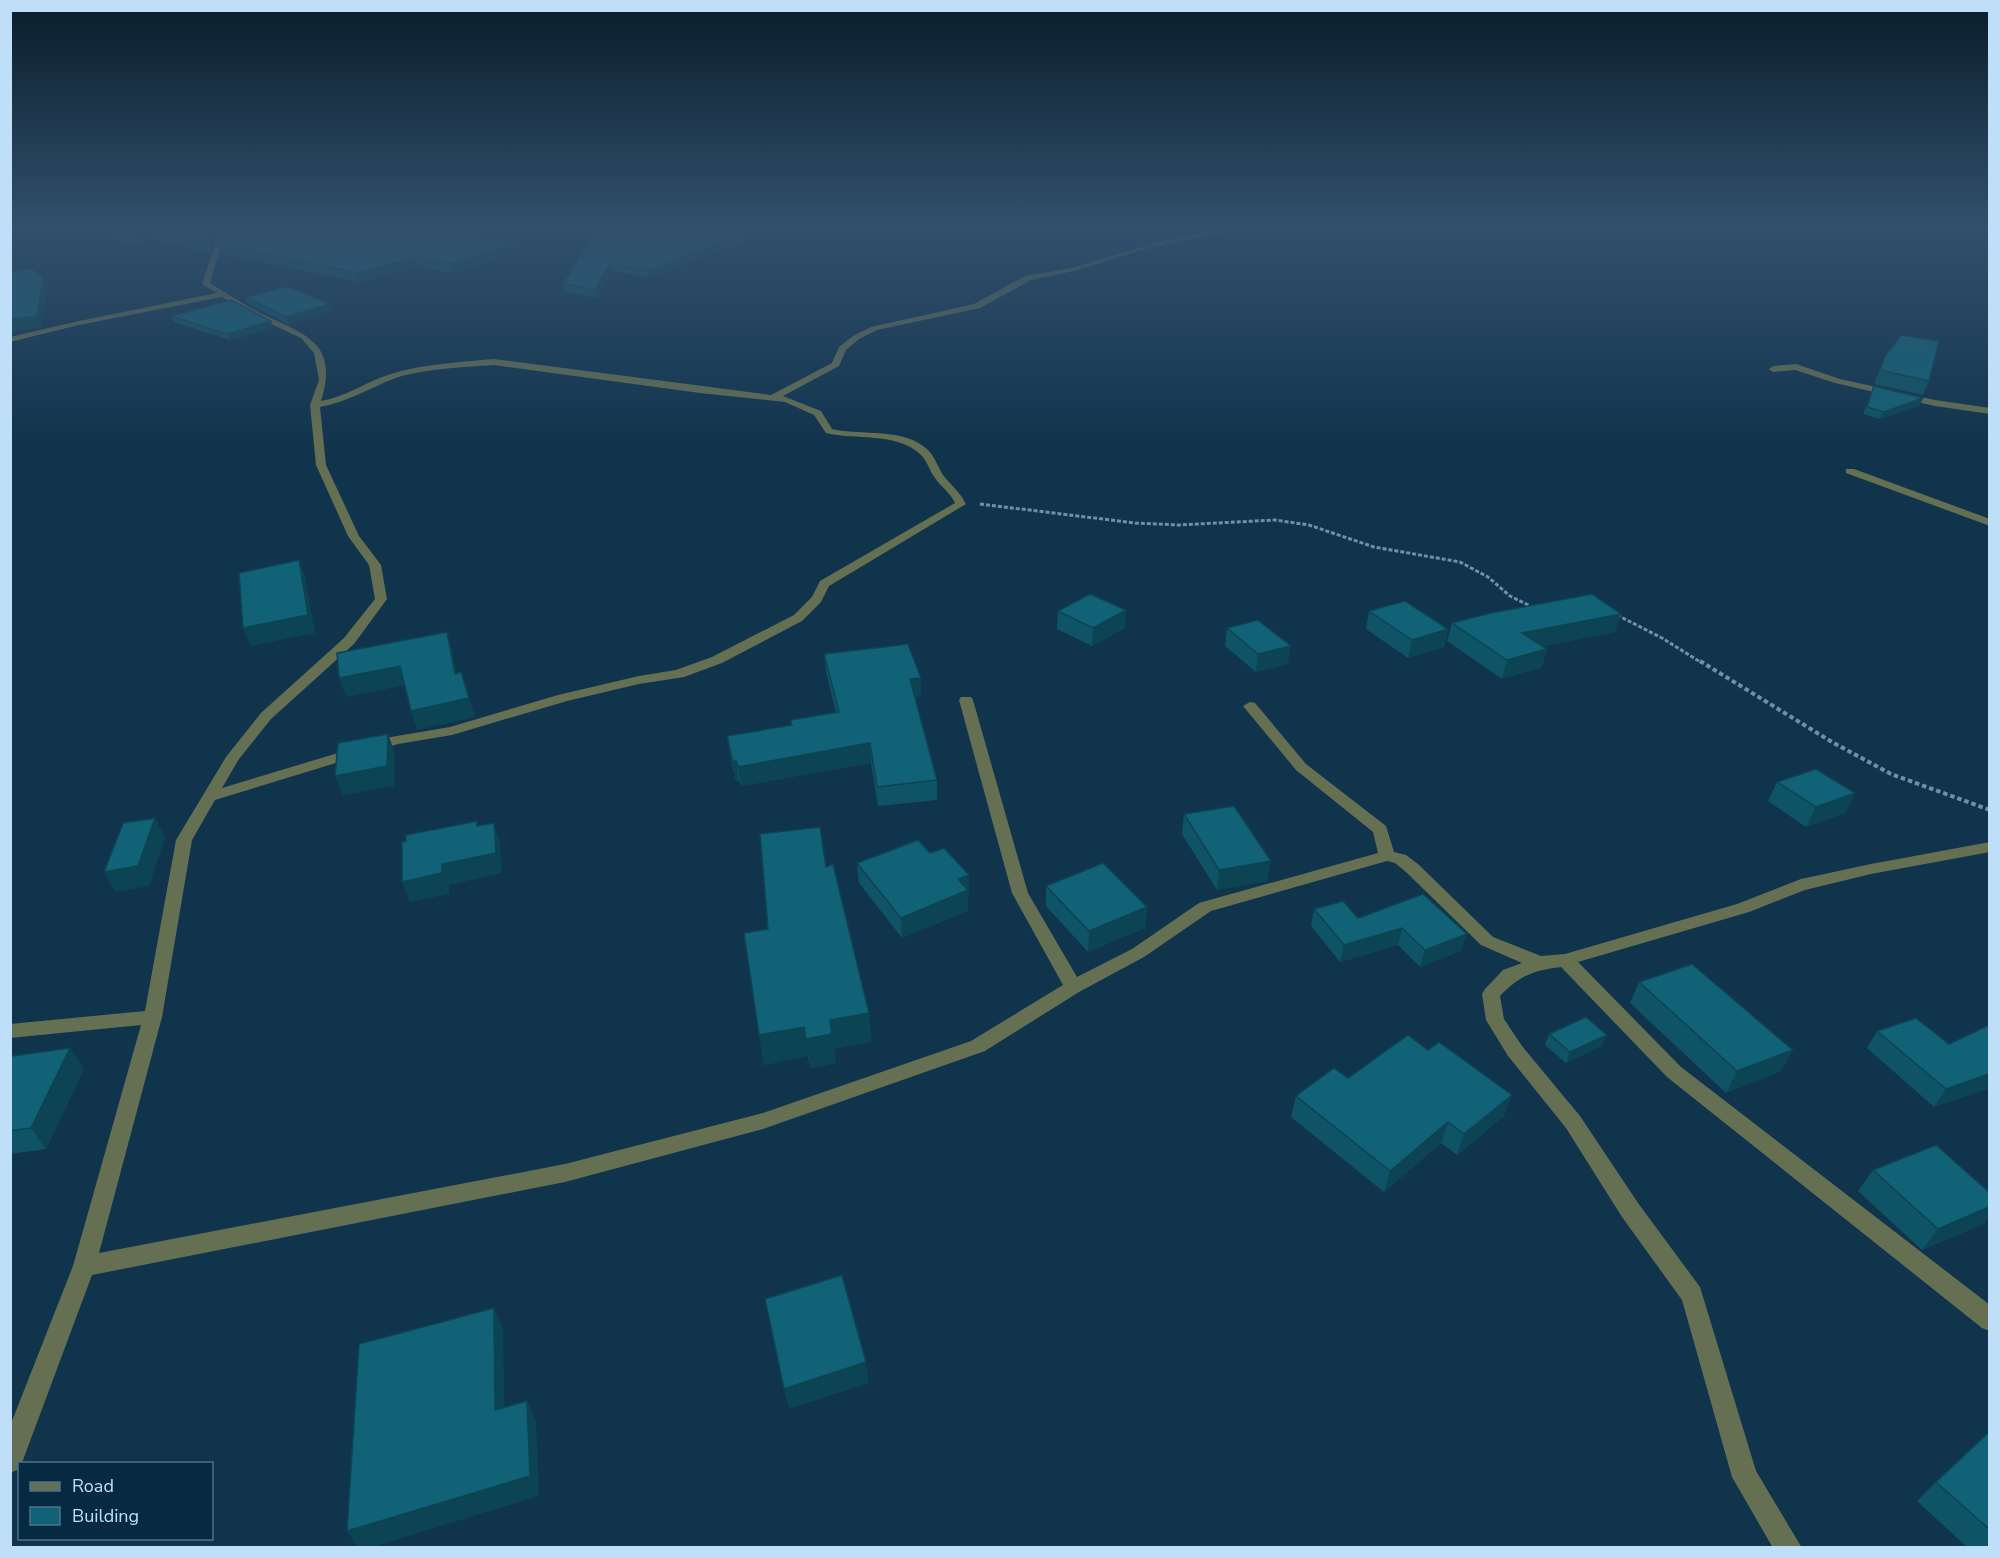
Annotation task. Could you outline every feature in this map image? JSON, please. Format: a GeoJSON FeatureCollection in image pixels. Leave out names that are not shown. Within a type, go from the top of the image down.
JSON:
{"type":"FeatureCollection","features":[{"type":"Feature","properties":{"kind":"street"},"geometry":{"type":"LineString","coordinates":[[10,340],[79,323],[201,299]]}},
{"type":"Feature","properties":{"kind":"street"},"geometry":{"type":"LineString","coordinates":[[10,1460],[84,1266],[153,1017],[184,840],[233,757],[267,716],[349,641],[381,599],[375,565],[354,536],[321,465],[315,405],[323,380],[318,353],[304,336],[253,312],[232,299]]}},
{"type":"Feature","properties":{"kind":"street"},"geometry":{"type":"LineString","coordinates":[[771,398],[836,364],[837,355],[843,348],[864,332],[887,324],[981,305],[990,299]]}},
{"type":"Feature","properties":{"kind":"street"},"geometry":{"type":"LineString","coordinates":[[209,798],[396,740],[452,731],[563,698],[639,680],[679,674],[717,660],[798,618],[816,599],[824,584],[962,504],[955,490],[941,479],[926,453],[910,441],[842,435],[829,431],[818,414],[786,399],[494,362],[393,376],[338,401],[315,405]]}},
{"type":"Feature","properties":{"kind":"street"},"geometry":{"type":"LineString","coordinates":[[1773,369],[1796,367],[1839,381],[1935,403],[1989,411]]}},
{"type":"Feature","properties":{"kind":"street"},"geometry":{"type":"LineString","coordinates":[[1850,471],[1989,523]]}},
{"type":"Feature","properties":{"kind":"street"},"geometry":{"type":"LineString","coordinates":[[966,700],[1020,893],[1073,987]]}},
{"type":"Feature","properties":{"kind":"street"},"geometry":{"type":"LineString","coordinates":[[1250,706],[1301,767],[1380,830],[1387,856]]}},
{"type":"Feature","properties":{"kind":"street"},"geometry":{"type":"LineString","coordinates":[[1789,1548],[1745,1477],[1692,1295],[1630,1210],[1573,1122],[1515,1051],[1495,1020],[1491,994],[1509,975],[1540,963],[1565,960],[1743,908],[1801,885],[1871,869],[1989,847]]}},
{"type":"Feature","properties":{"kind":"street"},"geometry":{"type":"LineString","coordinates":[[84,1266],[565,1173],[763,1121],[978,1046],[1073,987],[1138,953],[1205,907],[1387,856],[1400,859],[1412,868],[1487,941],[1540,963]]}},
{"type":"Feature","properties":{"kind":"street"},"geometry":{"type":"LineString","coordinates":[[1565,960],[1674,1072],[1989,1320]]}},
{"type":"Feature","properties":{"kind":"street"},"geometry":{"type":"LineString","coordinates":[[10,1031],[153,1017]]}},
{"type":"Feature","properties":{"kind":"path"},"geometry":{"type":"LineString","coordinates":[[962,504],[990,504],[1135,523],[1179,525],[1275,520],[1309,525],[1374,547],[1460,562],[1488,578],[1510,596],[1534,608]]}},
{"type":"Feature","properties":{"kind":"path"},"geometry":{"type":"LineString","coordinates":[[1611,613],[1662,638],[1803,725],[1892,774],[1989,810]]}},
{"type":"Feature","properties":{"kind":"building"},"geometry":{"type":"Polygon","coordinates":[[[10,299],[40,299],[37,316],[10,320],[10,299]]]}},
{"type":"Feature","properties":{"kind":"building"},"geometry":{"type":"Polygon","coordinates":[[[248,299],[318,299],[330,304],[286,317],[248,299]]]}},
{"type":"Feature","properties":{"kind":"building"},"geometry":{"type":"Polygon","coordinates":[[[231,300],[271,321],[227,334],[171,316],[231,300]]]}},
{"type":"Feature","properties":{"kind":"building"},"geometry":{"type":"Polygon","coordinates":[[[1901,335],[1939,341],[1929,381],[1880,370],[1887,351],[1889,352],[1901,335]]]}},
{"type":"Feature","properties":{"kind":"building"},"geometry":{"type":"Polygon","coordinates":[[[1874,386],[1923,398],[1884,412],[1867,407],[1874,386]]]}},
{"type":"Feature","properties":{"kind":"building"},"geometry":{"type":"Polygon","coordinates":[[[299,560],[308,615],[243,628],[239,573],[299,560]]]}},
{"type":"Feature","properties":{"kind":"building"},"geometry":{"type":"Polygon","coordinates":[[[1090,594],[1126,610],[1093,628],[1058,611],[1090,594]]]}},
{"type":"Feature","properties":{"kind":"building"},"geometry":{"type":"Polygon","coordinates":[[[1592,594],[1621,614],[1522,633],[1547,649],[1507,660],[1452,623],[1491,613],[1592,594]]]}},
{"type":"Feature","properties":{"kind":"building"},"geometry":{"type":"Polygon","coordinates":[[[1405,601],[1448,629],[1412,640],[1369,611],[1405,601]]]}},
{"type":"Feature","properties":{"kind":"building"},"geometry":{"type":"Polygon","coordinates":[[[1258,620],[1291,646],[1258,654],[1227,628],[1258,620]]]}},
{"type":"Feature","properties":{"kind":"building"},"geometry":{"type":"Polygon","coordinates":[[[447,632],[455,674],[461,672],[469,698],[411,711],[400,666],[339,678],[337,653],[447,632]]]}},
{"type":"Feature","properties":{"kind":"building"},"geometry":{"type":"Polygon","coordinates":[[[908,644],[921,678],[910,679],[937,780],[877,787],[870,743],[738,767],[736,761],[733,762],[727,736],[792,725],[790,720],[839,712],[824,654],[908,644]]]}},
{"type":"Feature","properties":{"kind":"building"},"geometry":{"type":"Polygon","coordinates":[[[388,734],[387,766],[335,776],[338,743],[388,734]]]}},
{"type":"Feature","properties":{"kind":"building"},"geometry":{"type":"Polygon","coordinates":[[[1816,769],[1855,793],[1816,807],[1777,782],[1816,769]]]}},
{"type":"Feature","properties":{"kind":"building"},"geometry":{"type":"Polygon","coordinates":[[[1234,806],[1271,861],[1219,870],[1184,814],[1234,806]]]}},
{"type":"Feature","properties":{"kind":"building"},"geometry":{"type":"Polygon","coordinates":[[[155,818],[138,866],[104,872],[123,823],[155,818]]]}},
{"type":"Feature","properties":{"kind":"building"},"geometry":{"type":"Polygon","coordinates":[[[477,821],[477,826],[494,823],[496,853],[442,864],[442,873],[402,882],[402,842],[406,841],[406,835],[477,821]]]}},
{"type":"Feature","properties":{"kind":"building"},"geometry":{"type":"Polygon","coordinates":[[[820,827],[826,867],[833,864],[869,1013],[830,1020],[832,1034],[806,1039],[804,1027],[759,1035],[744,933],[768,929],[760,834],[820,827]]]}},
{"type":"Feature","properties":{"kind":"building"},"geometry":{"type":"Polygon","coordinates":[[[918,840],[930,853],[944,848],[969,875],[958,879],[968,890],[901,918],[857,863],[918,840]]]}},
{"type":"Feature","properties":{"kind":"building"},"geometry":{"type":"Polygon","coordinates":[[[1103,863],[1147,907],[1089,931],[1046,886],[1103,863]]]}},
{"type":"Feature","properties":{"kind":"building"},"geometry":{"type":"Polygon","coordinates":[[[1423,894],[1467,934],[1425,950],[1402,928],[1344,945],[1314,909],[1343,901],[1358,918],[1423,894]]]}},
{"type":"Feature","properties":{"kind":"building"},"geometry":{"type":"Polygon","coordinates":[[[1692,964],[1793,1050],[1737,1071],[1639,982],[1692,964]]]}},
{"type":"Feature","properties":{"kind":"building"},"geometry":{"type":"Polygon","coordinates":[[[1586,1017],[1607,1035],[1570,1052],[1549,1034],[1586,1017]]]}},
{"type":"Feature","properties":{"kind":"building"},"geometry":{"type":"Polygon","coordinates":[[[1916,1018],[1949,1044],[1989,1025],[1989,1074],[1946,1089],[1877,1031],[1916,1018]]]}},
{"type":"Feature","properties":{"kind":"building"},"geometry":{"type":"Polygon","coordinates":[[[1408,1035],[1428,1050],[1439,1042],[1512,1095],[1464,1134],[1448,1122],[1390,1171],[1296,1096],[1334,1068],[1348,1078],[1408,1035]]]}},
{"type":"Feature","properties":{"kind":"building"},"geometry":{"type":"Polygon","coordinates":[[[70,1048],[31,1128],[10,1131],[10,1059],[12,1056],[70,1048]]]}},
{"type":"Feature","properties":{"kind":"building"},"geometry":{"type":"Polygon","coordinates":[[[1936,1145],[1989,1192],[1989,1207],[1938,1229],[1873,1170],[1936,1145]]]}},
{"type":"Feature","properties":{"kind":"building"},"geometry":{"type":"Polygon","coordinates":[[[842,1275],[866,1362],[784,1389],[765,1299],[842,1275]]]}},
{"type":"Feature","properties":{"kind":"building"},"geometry":{"type":"Polygon","coordinates":[[[494,1308],[495,1410],[527,1401],[530,1476],[347,1531],[359,1344],[494,1308]]]}},
{"type":"Feature","properties":{"kind":"building"},"geometry":{"type":"Polygon","coordinates":[[[1989,1432],[1989,1529],[1936,1482],[1989,1432]]]}}]}
